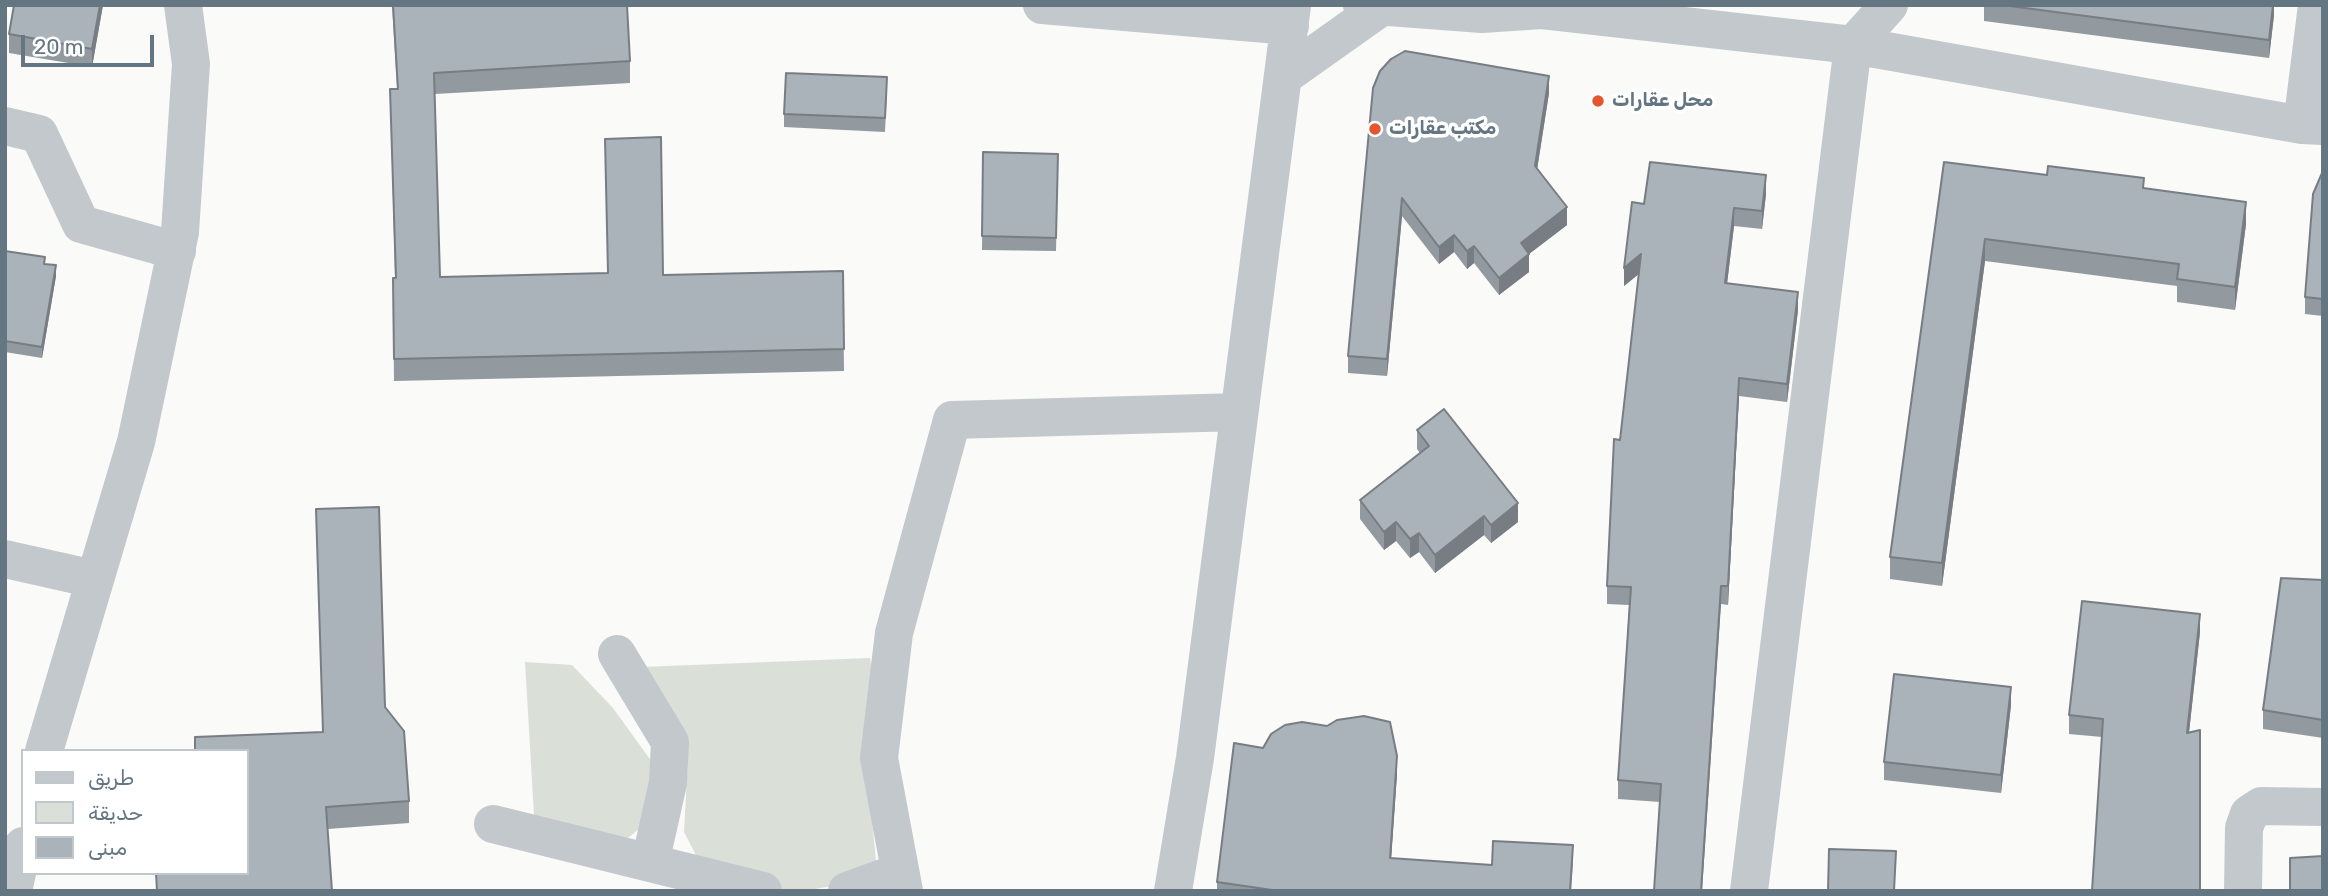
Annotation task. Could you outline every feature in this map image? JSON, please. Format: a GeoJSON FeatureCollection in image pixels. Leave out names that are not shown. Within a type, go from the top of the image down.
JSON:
{"type":"FeatureCollection","features":[{"type":"Feature","properties":{"kind":"street"},"geometry":{"type":"LineString","coordinates":[[45,749],[135,442],[177,251],[191,64],[183,5]]}},
{"type":"Feature","properties":{"kind":"street"},"geometry":{"type":"LineString","coordinates":[[1041,5],[1291,15],[1195,758],[1173,891]]}},
{"type":"Feature","properties":{"kind":"street"},"geometry":{"type":"LineString","coordinates":[[1749,891],[1853,45],[1889,5]]}},
{"type":"Feature","properties":{"kind":"street"},"geometry":{"type":"LineString","coordinates":[[1284,76],[1371,6],[1482,14],[1535,8],[1853,45],[2312,125],[2317,5]]}},
{"type":"Feature","properties":{"kind":"street"},"geometry":{"type":"LineString","coordinates":[[5,126],[38,134],[82,224],[177,251]]}},
{"type":"Feature","properties":{"kind":"street"},"geometry":{"type":"LineString","coordinates":[[847,891],[902,881],[879,758],[894,633],[952,420],[1239,412]]}},
{"type":"Feature","properties":{"kind":"street"},"geometry":{"type":"LineString","coordinates":[[5,559],[94,579]]}},
{"type":"Feature","properties":{"kind":"street"},"geometry":{"type":"LineString","coordinates":[[617,653],[670,742],[668,783],[650,863]]}},
{"type":"Feature","properties":{"kind":"street"},"geometry":{"type":"LineString","coordinates":[[2243,891],[2244,828],[2249,814],[2261,806],[2323,807]]}},
{"type":"Feature","properties":{"kind":"street"},"geometry":{"type":"LineString","coordinates":[[493,824],[763,891]]}},
{"type":"Feature","properties":{"kind":"street"},"geometry":{"type":"LineString","coordinates":[[13,891],[21,855]]}},
{"type":"Feature","properties":{"kind":"green space"},"geometry":{"type":"Polygon","coordinates":[[[870,658],[873,678],[864,732],[876,862],[862,881],[803,891],[768,891],[700,863],[684,832],[688,760],[641,667],[870,658]]]}},
{"type":"Feature","properties":{"kind":"green space"},"geometry":{"type":"Polygon","coordinates":[[[525,662],[572,665],[613,708],[652,762],[649,821],[619,845],[535,832],[525,662]]]}},
{"type":"Feature","properties":{"kind":"building"},"geometry":{"type":"Polygon","coordinates":[[[14,5],[100,5],[92,49],[9,34],[14,5]]]}},
{"type":"Feature","properties":{"kind":"building"},"geometry":{"type":"Polygon","coordinates":[[[393,5],[627,5],[630,61],[434,73],[440,277],[608,273],[605,139],[661,137],[663,275],[843,271],[844,349],[394,359],[393,278],[396,278],[390,89],[398,89],[393,5]]]}},
{"type":"Feature","properties":{"kind":"building"},"geometry":{"type":"Polygon","coordinates":[[[2002,5],[2273,5],[2269,40],[2002,5]]]}},
{"type":"Feature","properties":{"kind":"building"},"geometry":{"type":"Polygon","coordinates":[[[1405,51],[1549,76],[1535,166],[1567,207],[1521,243],[1529,254],[1499,278],[1474,246],[1467,251],[1454,235],[1439,247],[1402,198],[1387,359],[1348,356],[1373,88],[1380,71],[1391,59],[1405,51]]]}},
{"type":"Feature","properties":{"kind":"building"},"geometry":{"type":"Polygon","coordinates":[[[786,73],[887,77],[885,118],[784,114],[786,73]]]}},
{"type":"Feature","properties":{"kind":"building"},"geometry":{"type":"Polygon","coordinates":[[[983,152],[1058,154],[1056,238],[982,236],[983,152]]]}},
{"type":"Feature","properties":{"kind":"building"},"geometry":{"type":"Polygon","coordinates":[[[1650,162],[1766,175],[1762,211],[1734,208],[1725,283],[1798,292],[1787,384],[1739,378],[1728,586],[1721,586],[1701,891],[1654,891],[1661,784],[1618,780],[1631,587],[1607,586],[1614,439],[1620,440],[1641,254],[1624,268],[1632,202],[1644,204],[1650,162]]]}},
{"type":"Feature","properties":{"kind":"building"},"geometry":{"type":"Polygon","coordinates":[[[1944,162],[2047,175],[2048,166],[2144,178],[2143,188],[2246,202],[2235,287],[2177,279],[2179,264],[1985,239],[1942,563],[1890,557],[1944,162]]]}},
{"type":"Feature","properties":{"kind":"building"},"geometry":{"type":"Polygon","coordinates":[[[2322,173],[2323,299],[2305,297],[2313,194],[2322,173]]]}},
{"type":"Feature","properties":{"kind":"building"},"geometry":{"type":"Polygon","coordinates":[[[5,251],[45,257],[44,264],[56,265],[42,347],[5,341],[5,251]]]}},
{"type":"Feature","properties":{"kind":"building"},"geometry":{"type":"Polygon","coordinates":[[[1444,409],[1518,503],[1491,525],[1484,516],[1435,555],[1419,533],[1410,539],[1396,522],[1384,532],[1360,500],[1429,446],[1417,430],[1444,409]]]}},
{"type":"Feature","properties":{"kind":"building"},"geometry":{"type":"Polygon","coordinates":[[[379,507],[385,707],[404,731],[409,801],[326,807],[332,891],[157,891],[156,875],[248,875],[248,749],[195,749],[195,737],[323,732],[316,509],[379,507]]]}},
{"type":"Feature","properties":{"kind":"building"},"geometry":{"type":"Polygon","coordinates":[[[2281,578],[2323,580],[2323,720],[2263,710],[2281,578]]]}},
{"type":"Feature","properties":{"kind":"building"},"geometry":{"type":"Polygon","coordinates":[[[2082,601],[2200,614],[2187,733],[2200,730],[2200,891],[2092,891],[2103,719],[2069,715],[2082,601]]]}},
{"type":"Feature","properties":{"kind":"building"},"geometry":{"type":"Polygon","coordinates":[[[1894,674],[2011,687],[2001,775],[1884,762],[1894,674]]]}},
{"type":"Feature","properties":{"kind":"building"},"geometry":{"type":"Polygon","coordinates":[[[1364,716],[1390,722],[1397,756],[1390,858],[1492,865],[1493,841],[1573,845],[1570,891],[1279,891],[1217,882],[1234,743],[1263,748],[1271,734],[1285,725],[1302,722],[1327,726],[1337,720],[1364,716]]]}},
{"type":"Feature","properties":{"kind":"building"},"geometry":{"type":"Polygon","coordinates":[[[1829,849],[1896,851],[1894,891],[1828,891],[1829,849]]]}},
{"type":"Feature","properties":{"kind":"building"},"geometry":{"type":"Polygon","coordinates":[[[2323,856],[2323,891],[2290,891],[2290,858],[2323,856]]]}},
{"type":"Feature","properties":{"kind":"place","name":"محل عقارات"},"geometry":{"type":"Point","coordinates":[1598,101]}},
{"type":"Feature","properties":{"kind":"place","name":"مكتب عقارات"},"geometry":{"type":"Point","coordinates":[1375,129]}}]}
